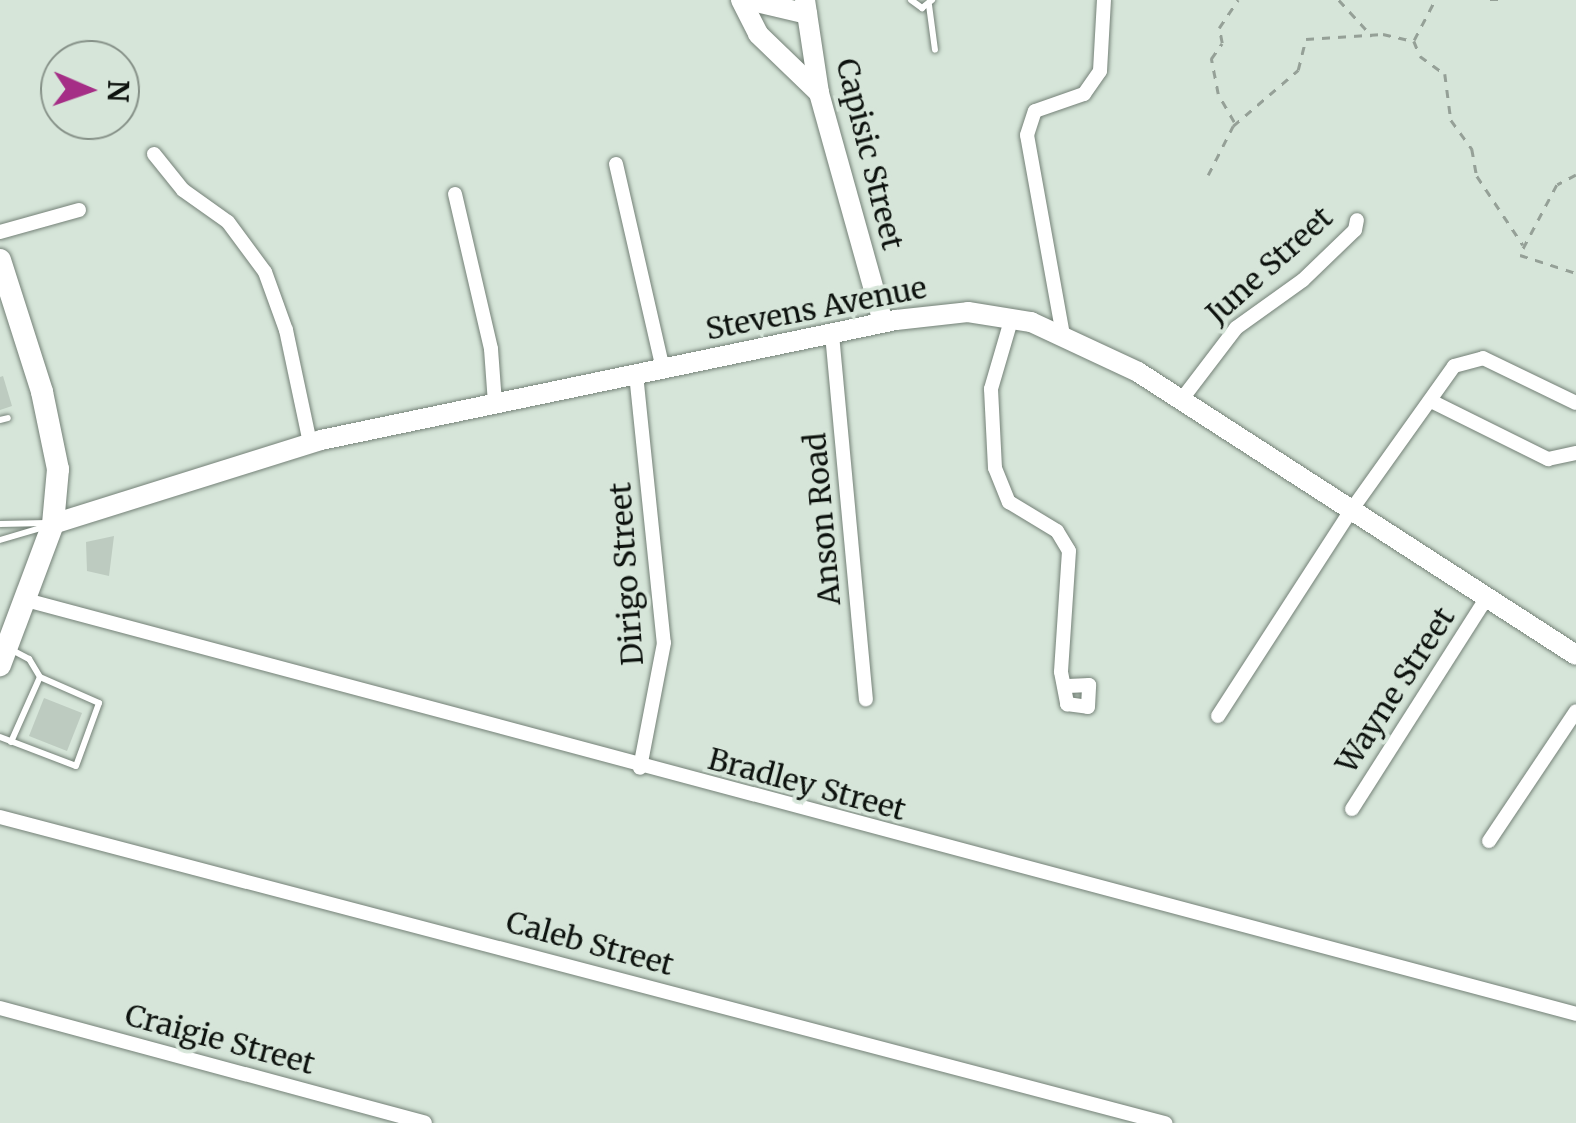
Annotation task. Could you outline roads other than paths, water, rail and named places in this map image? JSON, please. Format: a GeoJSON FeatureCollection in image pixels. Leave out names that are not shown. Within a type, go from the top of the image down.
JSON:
{"type":"FeatureCollection","features":[{"type":"Feature","properties":{"kind":"main road"},"geometry":{"type":"LineString","coordinates":[[806,7],[744,0],[758,34],[819,94]]}},
{"type":"Feature","properties":{"kind":"main road","name":"Capisic Street"},"geometry":{"type":"LineString","coordinates":[[806,7],[819,94],[883,322]]}},
{"type":"Feature","properties":{"kind":"main road"},"geometry":{"type":"LineString","coordinates":[[0,260],[7,308],[57,447],[53,524],[4,656]]}},
{"type":"Feature","properties":{"kind":"main road","name":"Stevens Avenue"},"geometry":{"type":"LineString","coordinates":[[53,524],[310,442],[883,322],[968,312],[1012,317],[1063,335],[1182,400],[1576,656]]}},
{"type":"Feature","properties":{"kind":"street"},"geometry":{"type":"LineString","coordinates":[[1063,335],[1027,136],[1036,111],[1084,94],[1100,71],[1104,0]]}},
{"type":"Feature","properties":{"kind":"street"},"geometry":{"type":"LineString","coordinates":[[154,154],[183,190],[228,222],[265,272],[286,330],[310,442]]}},
{"type":"Feature","properties":{"kind":"street"},"geometry":{"type":"LineString","coordinates":[[616,164],[663,368]]}},
{"type":"Feature","properties":{"kind":"street"},"geometry":{"type":"LineString","coordinates":[[456,194],[491,349],[495,403]]}},
{"type":"Feature","properties":{"kind":"street"},"geometry":{"type":"LineString","coordinates":[[0,232],[79,210]]}},
{"type":"Feature","properties":{"kind":"street","name":"June Street"},"geometry":{"type":"LineString","coordinates":[[1182,400],[1236,328],[1303,280],[1355,230],[1357,220]]}},
{"type":"Feature","properties":{"kind":"street"},"geometry":{"type":"LineString","coordinates":[[1012,317],[991,388],[995,468],[1009,502],[1058,530],[1069,551],[1060,669],[1068,686]]}},
{"type":"Feature","properties":{"kind":"street","name":"Anson Road"},"geometry":{"type":"LineString","coordinates":[[832,334],[866,700]]}},
{"type":"Feature","properties":{"kind":"street"},"geometry":{"type":"LineString","coordinates":[[1218,716],[1350,512],[1454,366],[1478,358],[1576,403]]}},
{"type":"Feature","properties":{"kind":"street","name":"Dirigo Street"},"geometry":{"type":"LineString","coordinates":[[636,374],[664,644],[640,768]]}},
{"type":"Feature","properties":{"kind":"street"},"geometry":{"type":"LineString","coordinates":[[1430,401],[1548,458],[1576,453]]}},
{"type":"Feature","properties":{"kind":"street","name":"Bradley Street"},"geometry":{"type":"LineString","coordinates":[[26,600],[640,768],[1576,1014]]}},
{"type":"Feature","properties":{"kind":"street","name":"Wayne Street"},"geometry":{"type":"LineString","coordinates":[[1352,809],[1485,600]]}},
{"type":"Feature","properties":{"kind":"street"},"geometry":{"type":"LineString","coordinates":[[1489,842],[1576,712]]}},
{"type":"Feature","properties":{"kind":"street","name":"Caleb Street"},"geometry":{"type":"LineString","coordinates":[[0,817],[1165,1123]]}},
{"type":"Feature","properties":{"kind":"street","name":"Craigie Street"},"geometry":{"type":"LineString","coordinates":[[0,1008],[425,1123]]}},
{"type":"Feature","properties":{"kind":"lane"},"geometry":{"type":"LineString","coordinates":[[911,0],[918,8],[931,3],[935,50]]}},
{"type":"Feature","properties":{"kind":"lane"},"geometry":{"type":"LineString","coordinates":[[0,524],[15,518],[53,524]]}},
{"type":"Feature","properties":{"kind":"lane"},"geometry":{"type":"LineString","coordinates":[[0,540],[53,524]]}},
{"type":"Feature","properties":{"kind":"lane"},"geometry":{"type":"LineString","coordinates":[[0,737],[76,766],[99,702],[40,678],[30,660],[4,656]]}},
{"type":"Feature","properties":{"kind":"lane"},"geometry":{"type":"LineString","coordinates":[[11,742],[40,678]]}}]}
